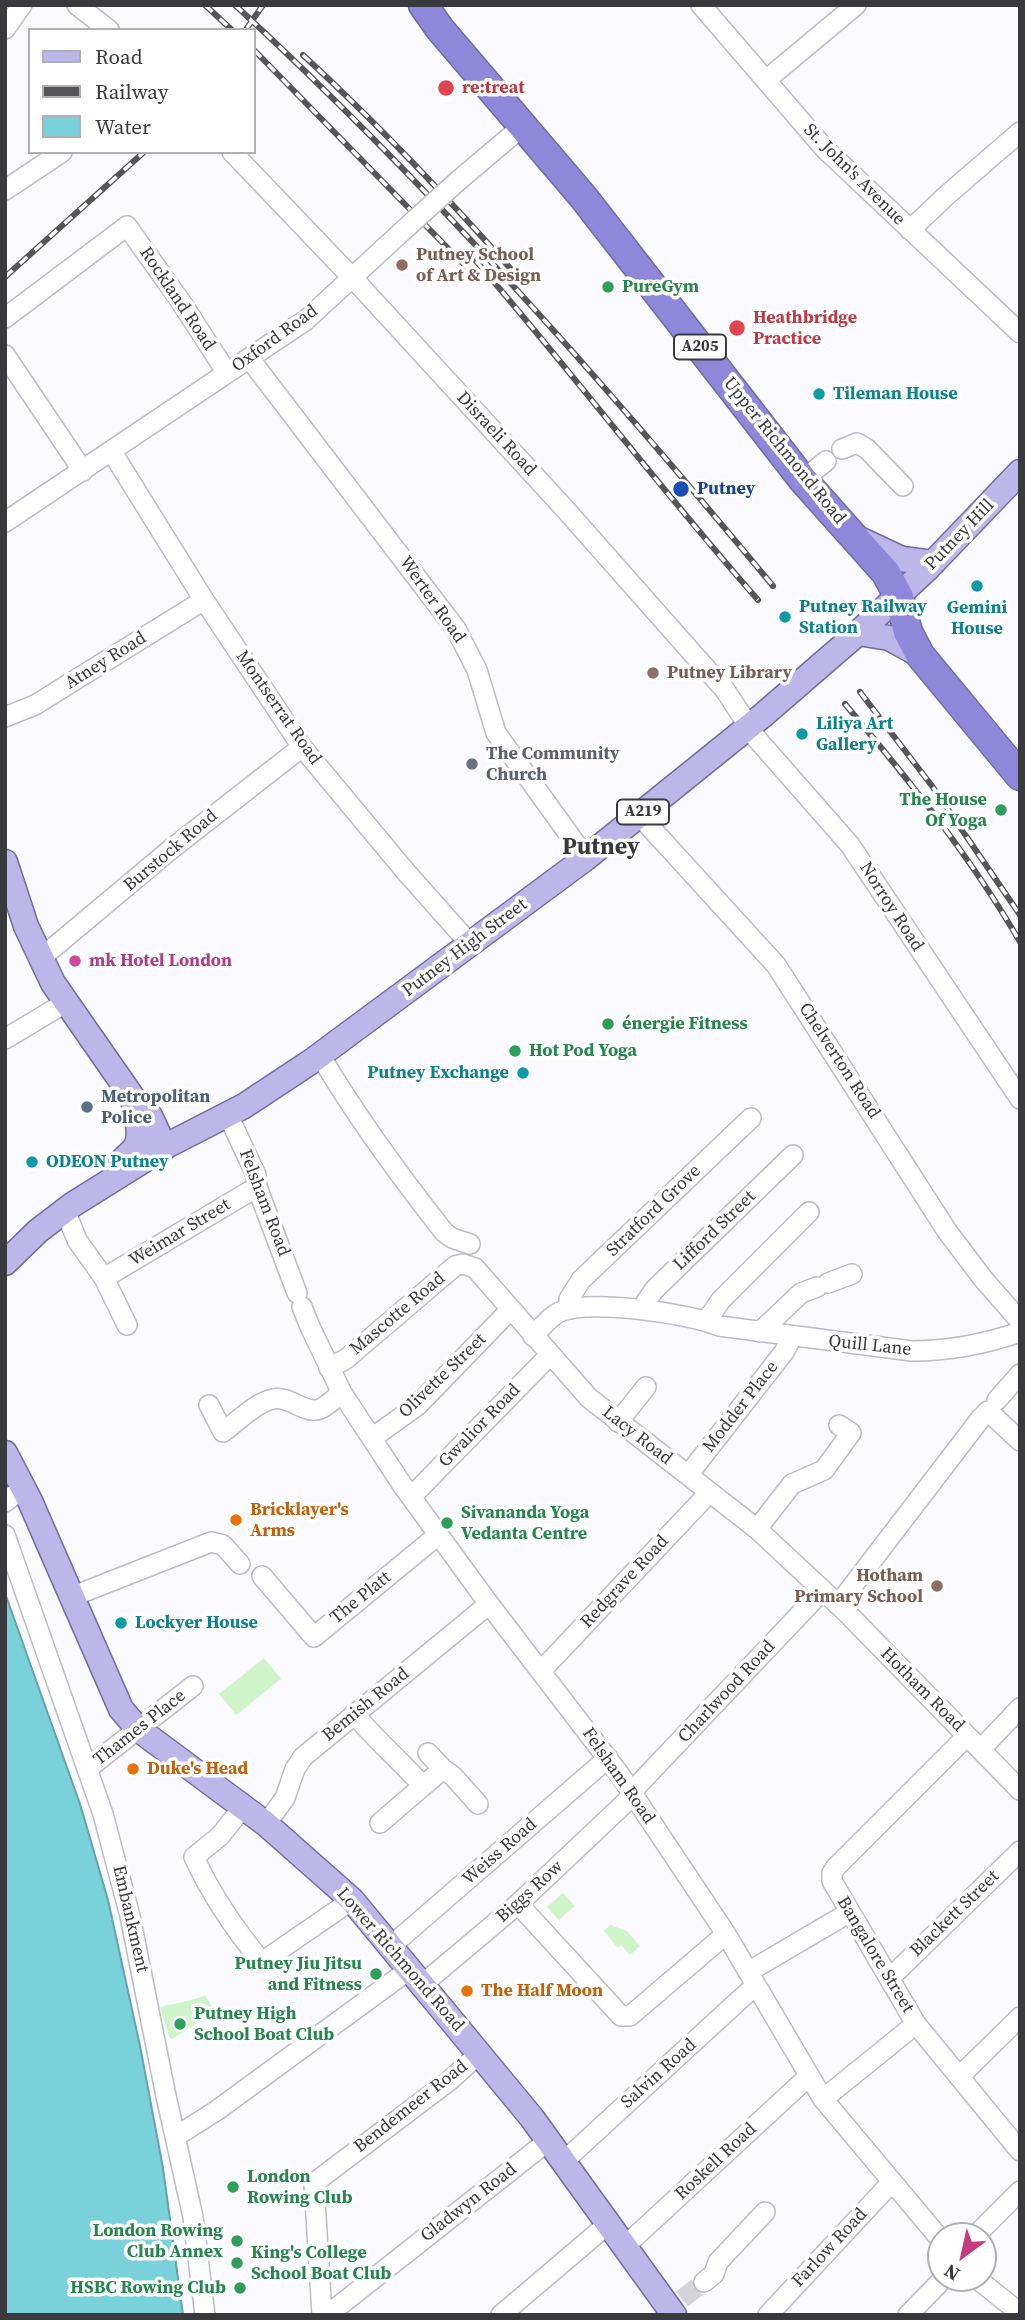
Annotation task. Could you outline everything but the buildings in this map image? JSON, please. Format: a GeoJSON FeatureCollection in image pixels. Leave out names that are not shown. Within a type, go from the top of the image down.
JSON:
{"type":"FeatureCollection","features":[{"type":"Feature","properties":{"kind":"highway","name":"Upper Richmond Road"},"geometry":{"type":"LineString","coordinates":[[428,7],[583,198],[803,480],[886,573],[899,597],[908,632],[920,655],[1020,776]]}},
{"type":"Feature","properties":{"kind":"main road","name":"Putney Hill"},"geometry":{"type":"LineString","coordinates":[[899,597],[1020,472]]}},
{"type":"Feature","properties":{"kind":"main road"},"geometry":{"type":"LineString","coordinates":[[856,538],[902,559],[933,563]]}},
{"type":"Feature","properties":{"kind":"main road","name":"Putney High Street"},"geometry":{"type":"LineString","coordinates":[[5,1264],[38,1231],[65,1210],[162,1149],[228,1115],[320,1055],[586,858],[748,726],[899,597]]}},
{"type":"Feature","properties":{"kind":"main road"},"geometry":{"type":"LineString","coordinates":[[858,633],[889,639],[920,655]]}},
{"type":"Feature","properties":{"kind":"main road"},"geometry":{"type":"LineString","coordinates":[[5,862],[26,926],[65,1003],[133,1098],[150,1116],[162,1149]]}},
{"type":"Feature","properties":{"kind":"main road"},"geometry":{"type":"LineString","coordinates":[[118,1175],[121,1160],[136,1147],[139,1139],[133,1098]]}},
{"type":"Feature","properties":{"kind":"main road","name":"Lower Richmond Road"},"geometry":{"type":"LineString","coordinates":[[5,1453],[14,1495],[71,1597],[112,1694],[121,1709],[138,1729],[266,1824],[352,1900],[480,2053],[548,2141],[624,2248],[675,2308]]}},
{"type":"Feature","properties":{"kind":"street"},"geometry":{"type":"LineString","coordinates":[[5,29],[22,5]]}},
{"type":"Feature","properties":{"kind":"street"},"geometry":{"type":"LineString","coordinates":[[77,5],[106,28]]}},
{"type":"Feature","properties":{"kind":"street","name":"St. John's Avenue"},"geometry":{"type":"LineString","coordinates":[[701,5],[825,149],[1020,333]]}},
{"type":"Feature","properties":{"kind":"street"},"geometry":{"type":"LineString","coordinates":[[766,80],[856,5]]}},
{"type":"Feature","properties":{"kind":"street","name":"Oxford Road"},"geometry":{"type":"LineString","coordinates":[[5,522],[306,320],[459,180],[523,126]]}},
{"type":"Feature","properties":{"kind":"street"},"geometry":{"type":"LineString","coordinates":[[911,230],[1020,132]]}},
{"type":"Feature","properties":{"kind":"street"},"geometry":{"type":"LineString","coordinates":[[5,190],[59,154]]}},
{"type":"Feature","properties":{"kind":"street","name":"Disraeli Road"},"geometry":{"type":"LineString","coordinates":[[234,154],[565,509],[725,690],[748,726]]}},
{"type":"Feature","properties":{"kind":"street","name":"Rockland Road"},"geometry":{"type":"LineString","coordinates":[[5,318],[127,226],[227,373]]}},
{"type":"Feature","properties":{"kind":"street"},"geometry":{"type":"LineString","coordinates":[[5,355],[83,471]]}},
{"type":"Feature","properties":{"kind":"street","name":"Werter Road"},"geometry":{"type":"LineString","coordinates":[[249,358],[456,629],[477,670],[496,733],[586,858]]}},
{"type":"Feature","properties":{"kind":"street"},"geometry":{"type":"LineString","coordinates":[[842,449],[857,443],[867,449],[903,486]]}},
{"type":"Feature","properties":{"kind":"street","name":"Montserrat Road"},"geometry":{"type":"LineString","coordinates":[[112,452],[204,600],[302,747],[470,944]]}},
{"type":"Feature","properties":{"kind":"street"},"geometry":{"type":"LineString","coordinates":[[803,480],[825,461]]}},
{"type":"Feature","properties":{"kind":"street","name":"Atney Road"},"geometry":{"type":"LineString","coordinates":[[5,717],[40,702],[204,600]]}},
{"type":"Feature","properties":{"kind":"street","name":"Norroy Road"},"geometry":{"type":"LineString","coordinates":[[748,726],[850,845],[1020,1100]]}},
{"type":"Feature","properties":{"kind":"street","name":"Burstock Road"},"geometry":{"type":"LineString","coordinates":[[41,958],[170,850],[302,747]]}},
{"type":"Feature","properties":{"kind":"street","name":"Chelverton Road"},"geometry":{"type":"LineString","coordinates":[[639,816],[776,965],[947,1231],[1020,1321]]}},
{"type":"Feature","properties":{"kind":"street"},"geometry":{"type":"LineString","coordinates":[[5,1039],[65,1003]]}},
{"type":"Feature","properties":{"kind":"street"},"geometry":{"type":"LineString","coordinates":[[320,1055],[362,1124],[398,1175],[444,1232],[470,1244]]}},
{"type":"Feature","properties":{"kind":"street","name":"Felsham Road"},"geometry":{"type":"LineString","coordinates":[[228,1115],[256,1175],[257,1187],[300,1300],[342,1393],[438,1535],[608,1758],[726,1934],[823,2099],[927,2224]]}},
{"type":"Feature","properties":{"kind":"street","name":"Stratford Grove"},"geometry":{"type":"LineString","coordinates":[[571,1309],[569,1299],[581,1280],[751,1118]]}},
{"type":"Feature","properties":{"kind":"street","name":"Lifford Street"},"geometry":{"type":"LineString","coordinates":[[645,1310],[646,1302],[654,1290],[793,1155]]}},
{"type":"Feature","properties":{"kind":"street","name":"Weimar Street"},"geometry":{"type":"LineString","coordinates":[[104,1278],[257,1187]]}},
{"type":"Feature","properties":{"kind":"street"},"geometry":{"type":"LineString","coordinates":[[65,1210],[78,1240],[104,1278],[127,1325]]}},
{"type":"Feature","properties":{"kind":"street"},"geometry":{"type":"LineString","coordinates":[[713,1323],[721,1300],[809,1212]]}},
{"type":"Feature","properties":{"kind":"street","name":"Lacy Road"},"geometry":{"type":"LineString","coordinates":[[468,1265],[477,1270],[549,1356],[589,1398],[757,1529],[824,1590]]}},
{"type":"Feature","properties":{"kind":"street","name":"Mascotte Road"},"geometry":{"type":"LineString","coordinates":[[329,1368],[346,1359],[455,1266],[468,1265]]}},
{"type":"Feature","properties":{"kind":"street"},"geometry":{"type":"LineString","coordinates":[[760,1332],[801,1293],[852,1274]]}},
{"type":"Feature","properties":{"kind":"street","name":"Quill Lane"},"geometry":{"type":"LineString","coordinates":[[571,1309],[586,1307],[645,1310],[792,1337],[912,1351],[973,1345],[1020,1332]]}},
{"type":"Feature","properties":{"kind":"street","name":"Olivette Street"},"geometry":{"type":"LineString","coordinates":[[372,1438],[418,1405],[511,1309]]}},
{"type":"Feature","properties":{"kind":"street"},"geometry":{"type":"LineString","coordinates":[[533,1336],[554,1315],[571,1309]]}},
{"type":"Feature","properties":{"kind":"street","name":"Modder Place"},"geometry":{"type":"LineString","coordinates":[[688,1475],[784,1352],[792,1337]]}},
{"type":"Feature","properties":{"kind":"street","name":"Gwalior Road"},"geometry":{"type":"LineString","coordinates":[[411,1497],[549,1356]]}},
{"type":"Feature","properties":{"kind":"street"},"geometry":{"type":"LineString","coordinates":[[838,1605],[981,1418],[1020,1374]]}},
{"type":"Feature","properties":{"kind":"street"},"geometry":{"type":"LineString","coordinates":[[618,1422],[646,1387]]}},
{"type":"Feature","properties":{"kind":"street"},"geometry":{"type":"LineString","coordinates":[[209,1405],[223,1432],[257,1406],[274,1398],[311,1410],[320,1409],[342,1393]]}},
{"type":"Feature","properties":{"kind":"street"},"geometry":{"type":"LineString","coordinates":[[993,1406],[1020,1441]]}},
{"type":"Feature","properties":{"kind":"street"},"geometry":{"type":"LineString","coordinates":[[757,1529],[792,1484],[824,1470],[850,1433],[839,1425]]}},
{"type":"Feature","properties":{"kind":"street","name":"Redgrave Road"},"geometry":{"type":"LineString","coordinates":[[541,1671],[709,1493]]}},
{"type":"Feature","properties":{"kind":"street","name":"Embankment"},"geometry":{"type":"LineString","coordinates":[[5,1535],[103,1814],[130,1916],[174,2137],[193,2217],[205,2315]]}},
{"type":"Feature","properties":{"kind":"street","name":"The Platt"},"geometry":{"type":"LineString","coordinates":[[262,1576],[314,1637],[438,1535]]}},
{"type":"Feature","properties":{"kind":"street"},"geometry":{"type":"LineString","coordinates":[[71,1597],[211,1542],[223,1545],[240,1564]]}},
{"type":"Feature","properties":{"kind":"street","name":"Hotham Road"},"geometry":{"type":"LineString","coordinates":[[824,1590],[1020,1790]]}},
{"type":"Feature","properties":{"kind":"street","name":"Charlwood Road"},"geometry":{"type":"LineString","coordinates":[[632,1795],[638,1785],[824,1590]]}},
{"type":"Feature","properties":{"kind":"street","name":"Bemish Road"},"geometry":{"type":"LineString","coordinates":[[266,1824],[285,1798],[295,1769],[303,1757],[489,1604]]}},
{"type":"Feature","properties":{"kind":"street","name":"Thames Place"},"geometry":{"type":"LineString","coordinates":[[87,1769],[193,1686]]}},
{"type":"Feature","properties":{"kind":"street"},"geometry":{"type":"LineString","coordinates":[[974,1743],[1020,1708]]}},
{"type":"Feature","properties":{"kind":"street"},"geometry":{"type":"LineString","coordinates":[[354,1714],[374,1738],[395,1755],[423,1786]]}},
{"type":"Feature","properties":{"kind":"street","name":"Bangalore Street"},"geometry":{"type":"LineString","coordinates":[[974,1743],[832,1873],[832,1881],[916,2024],[1020,2151]]}},
{"type":"Feature","properties":{"kind":"street"},"geometry":{"type":"LineString","coordinates":[[428,1753],[478,1804]]}},
{"type":"Feature","properties":{"kind":"street","name":"Weiss Road"},"geometry":{"type":"LineString","coordinates":[[391,1946],[608,1758]]}},
{"type":"Feature","properties":{"kind":"street"},"geometry":{"type":"LineString","coordinates":[[380,1823],[443,1769]]}},
{"type":"Feature","properties":{"kind":"street","name":"Biggs Row"},"geometry":{"type":"LineString","coordinates":[[174,2137],[416,1976],[518,1904],[572,1856],[632,1795]]}},
{"type":"Feature","properties":{"kind":"street"},"geometry":{"type":"LineString","coordinates":[[243,1807],[220,1836],[194,1857],[240,1934],[262,1962],[352,1900]]}},
{"type":"Feature","properties":{"kind":"street","name":"Blackett Street"},"geometry":{"type":"LineString","coordinates":[[890,1978],[1020,1850]]}},
{"type":"Feature","properties":{"kind":"street"},"geometry":{"type":"LineString","coordinates":[[518,1904],[621,2016],[630,2016],[726,1934]]}},
{"type":"Feature","properties":{"kind":"street","name":"Salvin Road"},"geometry":{"type":"LineString","coordinates":[[563,2162],[747,1993],[752,1980],[850,1912]]}},
{"type":"Feature","properties":{"kind":"street"},"geometry":{"type":"LineString","coordinates":[[960,2076],[1020,2017]]}},
{"type":"Feature","properties":{"kind":"street"},"geometry":{"type":"LineString","coordinates":[[823,2099],[916,2024]]}},
{"type":"Feature","properties":{"kind":"street","name":"Bendemeer Road"},"geometry":{"type":"LineString","coordinates":[[322,2314],[314,2183],[449,2081],[480,2053]]}},
{"type":"Feature","properties":{"kind":"street","name":"Roskell Road"},"geometry":{"type":"LineString","coordinates":[[624,2248],[808,2077]]}},
{"type":"Feature","properties":{"kind":"street","name":"Gladwyn Road"},"geometry":{"type":"LineString","coordinates":[[322,2314],[335,2309],[548,2141]]}},
{"type":"Feature","properties":{"kind":"street","name":"Farlow Road"},"geometry":{"type":"LineString","coordinates":[[768,2315],[892,2182]]}},
{"type":"Feature","properties":{"kind":"street"},"geometry":{"type":"LineString","coordinates":[[989,2222],[1020,2191]]}},
{"type":"Feature","properties":{"kind":"street"},"geometry":{"type":"LineString","coordinates":[[704,2282],[714,2274],[718,2262],[765,2212]]}},
{"type":"Feature","properties":{"kind":"street"},"geometry":{"type":"LineString","coordinates":[[501,2315],[608,2224]]}},
{"type":"Feature","properties":{"kind":"street"},"geometry":{"type":"LineString","coordinates":[[908,2315],[930,2292]]}},
{"type":"Feature","properties":{"kind":"street"},"geometry":{"type":"LineString","coordinates":[[993,2292],[1020,2313]]}},
{"type":"Feature","properties":{"kind":"green space"},"geometry":{"type":"Polygon","coordinates":[[[264,1658],[281,1679],[236,1715],[219,1694],[264,1658]]]}},
{"type":"Feature","properties":{"kind":"green space"},"geometry":{"type":"Polygon","coordinates":[[[563,1893],[575,1906],[559,1920],[547,1907],[563,1893]]]}},
{"type":"Feature","properties":{"kind":"green space"},"geometry":{"type":"Polygon","coordinates":[[[610,1925],[627,1931],[640,1946],[630,1955],[621,1945],[618,1948],[604,1931],[610,1925]]]}},
{"type":"Feature","properties":{"kind":"green space","name":"Putney High School Boat Club"},"geometry":{"type":"Polygon","coordinates":[[[205,1995],[215,2012],[172,2039],[169,2037],[160,2007],[205,1995]]]}},
{"type":"Feature","properties":{"kind":"water"},"geometry":{"type":"Polygon","coordinates":[[[5,1593],[80,1804],[108,1900],[163,2168],[183,2315],[5,2315],[5,1593]]]}},
{"type":"Feature","properties":{"kind":"tunnel"},"geometry":{"type":"LineString","coordinates":[[682,2299],[704,2282]]}},
{"type":"Feature","properties":{"kind":"railway"},"geometry":{"type":"LineString","coordinates":[[205,5],[230,28]]}},
{"type":"Feature","properties":{"kind":"railway"},"geometry":{"type":"LineString","coordinates":[[235,5],[377,143],[514,286],[773,586]]}},
{"type":"Feature","properties":{"kind":"railway"},"geometry":{"type":"LineString","coordinates":[[247,28],[263,5]]}},
{"type":"Feature","properties":{"kind":"railway"},"geometry":{"type":"LineString","coordinates":[[256,52],[480,281]]}},
{"type":"Feature","properties":{"kind":"railway"},"geometry":{"type":"LineString","coordinates":[[303,55],[416,166],[524,284]]}},
{"type":"Feature","properties":{"kind":"railway"},"geometry":{"type":"LineString","coordinates":[[5,277],[142,154]]}},
{"type":"Feature","properties":{"kind":"railway"},"geometry":{"type":"LineString","coordinates":[[476,261],[758,600]]}},
{"type":"Feature","properties":{"kind":"railway"},"geometry":{"type":"LineString","coordinates":[[860,692],[932,786],[1020,915]]}},
{"type":"Feature","properties":{"kind":"railway"},"geometry":{"type":"LineString","coordinates":[[845,704],[938,819],[1020,942]]}},
{"type":"Feature","properties":{"kind":"place","name":"re:treat"},"geometry":{"type":"Point","coordinates":[446,88]}},
{"type":"Feature","properties":{"kind":"place","name":"Putney School of Art & Design"},"geometry":{"type":"Point","coordinates":[402,265]}},
{"type":"Feature","properties":{"kind":"place","name":"PureGym"},"geometry":{"type":"Point","coordinates":[608,287]}},
{"type":"Feature","properties":{"kind":"place","name":"Heathbridge Practice"},"geometry":{"type":"Point","coordinates":[737,328]}},
{"type":"Feature","properties":{"kind":"place","name":"Tileman House"},"geometry":{"type":"Point","coordinates":[819,394]}},
{"type":"Feature","properties":{"kind":"place","name":"Putney"},"geometry":{"type":"Point","coordinates":[681,489]}},
{"type":"Feature","properties":{"kind":"place","name":"Gemini House"},"geometry":{"type":"Point","coordinates":[977,586]}},
{"type":"Feature","properties":{"kind":"place","name":"Putney Railway Station"},"geometry":{"type":"Point","coordinates":[785,617]}},
{"type":"Feature","properties":{"kind":"place","name":"Putney Library"},"geometry":{"type":"Point","coordinates":[653,673]}},
{"type":"Feature","properties":{"kind":"place","name":"Liliya Art Gallery"},"geometry":{"type":"Point","coordinates":[802,734]}},
{"type":"Feature","properties":{"kind":"place","name":"The Community Church"},"geometry":{"type":"Point","coordinates":[472,764]}},
{"type":"Feature","properties":{"kind":"place","name":"The House Of Yoga"},"geometry":{"type":"Point","coordinates":[1001,810]}},
{"type":"Feature","properties":{"kind":"place","name":"mk Hotel London"},"geometry":{"type":"Point","coordinates":[75,961]}},
{"type":"Feature","properties":{"kind":"place","name":"énergie Fitness"},"geometry":{"type":"Point","coordinates":[608,1024]}},
{"type":"Feature","properties":{"kind":"place","name":"Hot Pod Yoga"},"geometry":{"type":"Point","coordinates":[515,1051]}},
{"type":"Feature","properties":{"kind":"place","name":"Putney Exchange"},"geometry":{"type":"Point","coordinates":[523,1073]}},
{"type":"Feature","properties":{"kind":"place","name":"Metropolitan Police"},"geometry":{"type":"Point","coordinates":[87,1107]}},
{"type":"Feature","properties":{"kind":"place","name":"ODEON Putney"},"geometry":{"type":"Point","coordinates":[32,1162]}},
{"type":"Feature","properties":{"kind":"place","name":"Bricklayer's Arms"},"geometry":{"type":"Point","coordinates":[236,1520]}},
{"type":"Feature","properties":{"kind":"place","name":"Sivananda Yoga Vedanta Centre"},"geometry":{"type":"Point","coordinates":[447,1523]}},
{"type":"Feature","properties":{"kind":"place","name":"Hotham Primary School"},"geometry":{"type":"Point","coordinates":[937,1586]}},
{"type":"Feature","properties":{"kind":"place","name":"Lockyer House"},"geometry":{"type":"Point","coordinates":[121,1623]}},
{"type":"Feature","properties":{"kind":"place","name":"Duke's Head"},"geometry":{"type":"Point","coordinates":[133,1769]}},
{"type":"Feature","properties":{"kind":"place","name":"Putney Jiu Jitsu and Fitness"},"geometry":{"type":"Point","coordinates":[376,1974]}},
{"type":"Feature","properties":{"kind":"place","name":"The Half Moon"},"geometry":{"type":"Point","coordinates":[467,1991]}},
{"type":"Feature","properties":{"kind":"place","name":"Putney High School Boat Club"},"geometry":{"type":"Point","coordinates":[180,2024]}},
{"type":"Feature","properties":{"kind":"place","name":"London Rowing Club"},"geometry":{"type":"Point","coordinates":[233,2187]}},
{"type":"Feature","properties":{"kind":"place","name":"London Rowing Club Annex"},"geometry":{"type":"Point","coordinates":[237,2241]}},
{"type":"Feature","properties":{"kind":"place","name":"King's College School Boat Club"},"geometry":{"type":"Point","coordinates":[237,2263]}},
{"type":"Feature","properties":{"kind":"place","name":"HSBC Rowing Club"},"geometry":{"type":"Point","coordinates":[240,2288]}},
{"type":"Feature","properties":{"kind":"district","name":"Putney"},"geometry":{"type":"Point","coordinates":[601,848]}}]}
